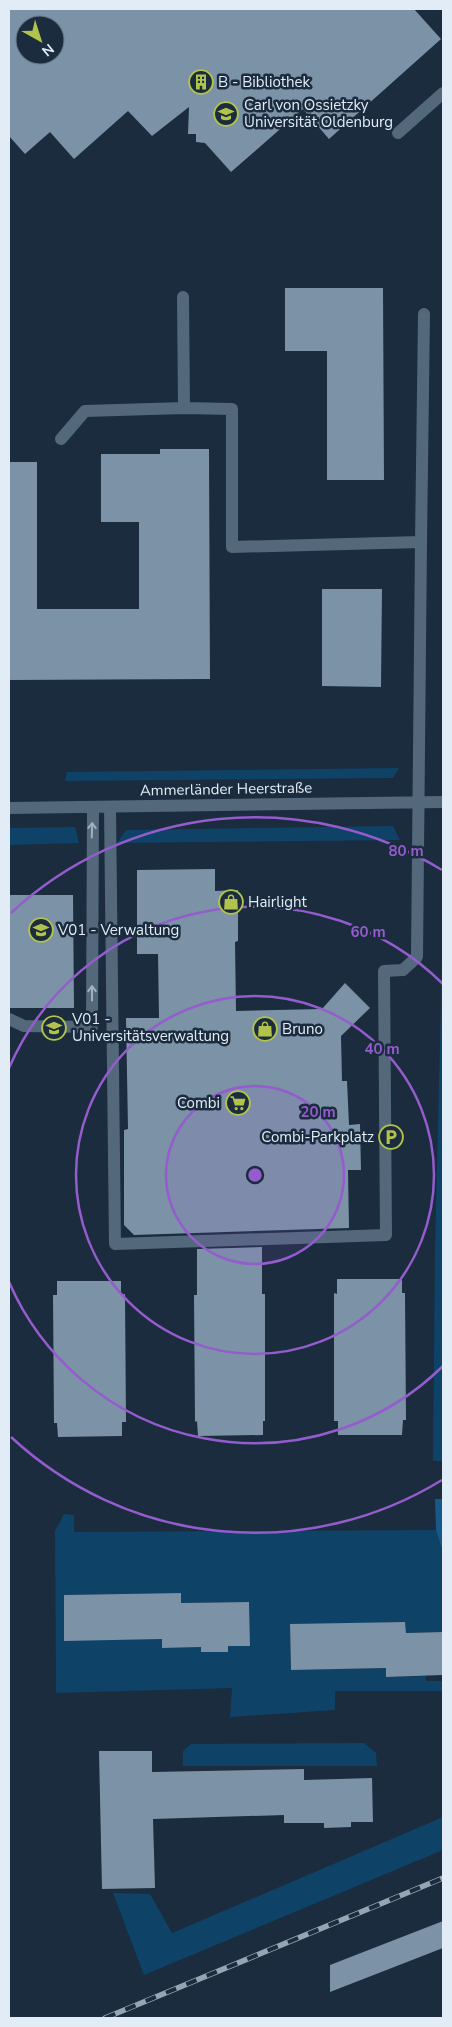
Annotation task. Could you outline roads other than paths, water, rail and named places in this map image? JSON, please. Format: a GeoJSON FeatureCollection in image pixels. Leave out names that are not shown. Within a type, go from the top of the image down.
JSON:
{"type":"FeatureCollection","features":[{"type":"Feature","properties":{"kind":"street"},"geometry":{"type":"LineString","coordinates":[[398,132],[443,93]]}},
{"type":"Feature","properties":{"kind":"street"},"geometry":{"type":"LineString","coordinates":[[183,297],[184,408]]}},
{"type":"Feature","properties":{"kind":"street"},"geometry":{"type":"LineString","coordinates":[[110,808],[115,1244],[386,1235],[384,971],[403,970],[417,957],[424,314]]}},
{"type":"Feature","properties":{"kind":"street"},"geometry":{"type":"LineString","coordinates":[[61,439],[85,411],[184,408],[232,409],[232,547],[421,542]]}},
{"type":"Feature","properties":{"kind":"street","name":"Ammerländer Heerstraße"},"geometry":{"type":"LineString","coordinates":[[9,808],[443,802]]}},
{"type":"Feature","properties":{"kind":"street"},"geometry":{"type":"LineString","coordinates":[[9,1019],[24,1026],[92,1027],[92,808]]}},
{"type":"Feature","properties":{"kind":"railway"},"geometry":{"type":"LineString","coordinates":[[105,2018],[443,1878]]}},
{"type":"Feature","properties":{"kind":"place","name":"B - Bibliothek"},"geometry":{"type":"Point","coordinates":[201,82]}},
{"type":"Feature","properties":{"kind":"place","name":"Carl von Ossietzky Universität Oldenburg"},"geometry":{"type":"Point","coordinates":[226,114]}},
{"type":"Feature","properties":{"kind":"place","name":"Hairlight"},"geometry":{"type":"Point","coordinates":[231,902]}},
{"type":"Feature","properties":{"kind":"place","name":"V01 - Verwaltung"},"geometry":{"type":"Point","coordinates":[41,930]}},
{"type":"Feature","properties":{"kind":"place","name":"V01 - Universitätsverwaltung"},"geometry":{"type":"Point","coordinates":[54,1028]}},
{"type":"Feature","properties":{"kind":"place","name":"Bruno"},"geometry":{"type":"Point","coordinates":[265,1029]}},
{"type":"Feature","properties":{"kind":"place","name":"Combi"},"geometry":{"type":"Point","coordinates":[238,1103]}},
{"type":"Feature","properties":{"kind":"place","name":"Combi-Parkplatz"},"geometry":{"type":"Point","coordinates":[391,1137]}}]}
